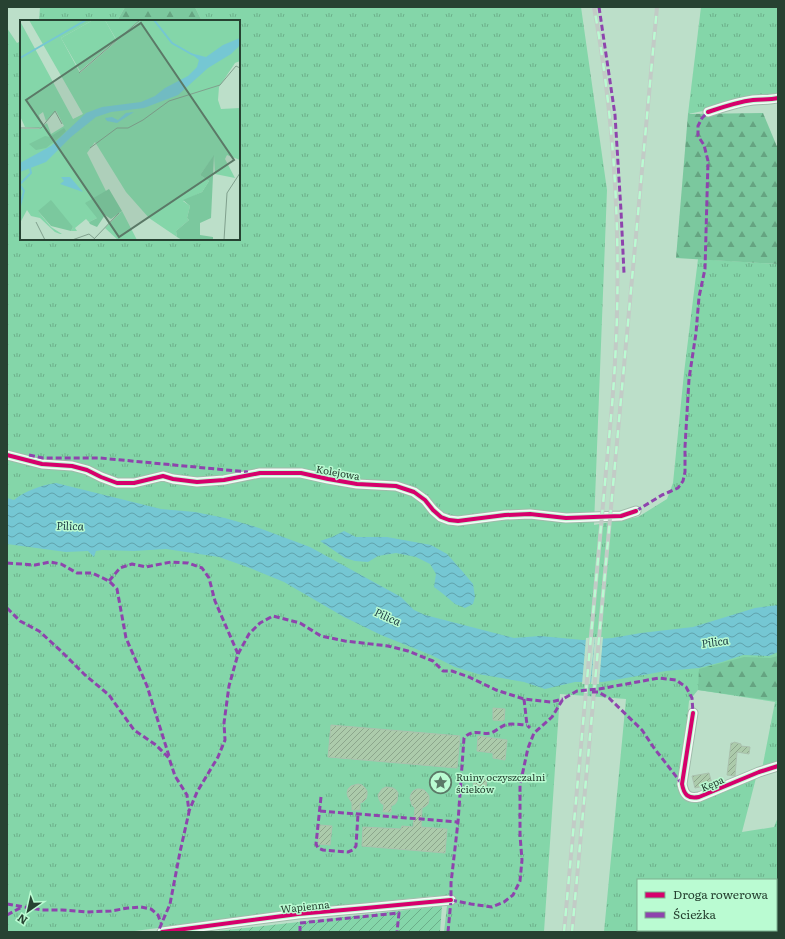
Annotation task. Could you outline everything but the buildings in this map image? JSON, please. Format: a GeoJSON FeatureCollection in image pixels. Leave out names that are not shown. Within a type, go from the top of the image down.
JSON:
{"type":"FeatureCollection","features":[{"type":"Feature","properties":{"kind":"street"},"geometry":{"type":"LineString","coordinates":[[708,112],[734,104],[754,100],[771,100],[778,98]]}},
{"type":"Feature","properties":{"kind":"street","name":"Kolejowa"},"geometry":{"type":"LineString","coordinates":[[7,455],[42,464],[72,466],[87,470],[101,478],[117,483],[134,483],[163,476],[173,479],[197,482],[224,480],[260,473],[302,473],[357,484],[396,486],[414,492],[425,500],[441,517],[458,521],[505,515],[530,514],[566,518],[620,516],[636,511]]}},
{"type":"Feature","properties":{"kind":"street","name":"Kępa"},"geometry":{"type":"LineString","coordinates":[[693,713],[682,784],[683,791],[688,796],[694,798],[700,797],[759,772],[778,766]]}},
{"type":"Feature","properties":{"kind":"street","name":"Wapienna"},"geometry":{"type":"LineString","coordinates":[[162,932],[298,914],[451,900]]}},
{"type":"Feature","properties":{"kind":"green space"},"geometry":{"type":"Polygon","coordinates":[[[40,7],[125,7],[118,20],[39,20],[40,7]]]}},
{"type":"Feature","properties":{"kind":"green space"},"geometry":{"type":"Polygon","coordinates":[[[125,7],[195,7],[202,20],[118,20],[125,7]]]}},
{"type":"Feature","properties":{"kind":"green space"},"geometry":{"type":"Polygon","coordinates":[[[195,7],[581,7],[607,190],[594,525],[638,517],[667,499],[673,483],[684,373],[698,259],[778,264],[778,762],[762,769],[775,702],[698,690],[689,701],[684,755],[677,785],[685,799],[695,803],[756,778],[742,832],[774,827],[778,817],[778,932],[604,932],[626,699],[560,694],[544,932],[444,932],[448,897],[435,896],[297,910],[127,932],[7,932],[7,28],[17,43],[20,42],[20,240],[240,240],[240,20],[202,20],[195,7]]]}},
{"type":"Feature","properties":{"kind":"green space"},"geometry":{"type":"Polygon","coordinates":[[[701,7],[778,7],[778,96],[688,114],[701,7]]]}},
{"type":"Feature","properties":{"kind":"green space"},"geometry":{"type":"Polygon","coordinates":[[[763,113],[778,149],[778,264],[676,258],[688,114],[763,113]]]}},
{"type":"Feature","properties":{"kind":"green space"},"geometry":{"type":"Polygon","coordinates":[[[778,656],[778,700],[776,701],[698,690],[699,669],[744,657],[770,658],[778,656]]]}},
{"type":"Feature","properties":{"kind":"green space"},"geometry":{"type":"Polygon","coordinates":[[[442,906],[440,932],[209,932],[442,906]]]}},
{"type":"Feature","properties":{"kind":"water","name":"Pilica"},"geometry":{"type":"Polygon","coordinates":[[[56,483],[161,509],[195,512],[225,518],[259,528],[310,547],[401,597],[414,610],[425,615],[514,638],[540,636],[583,640],[612,638],[693,627],[755,608],[778,605],[778,652],[769,656],[743,655],[699,668],[666,671],[603,682],[575,682],[545,689],[524,682],[478,674],[455,667],[431,655],[381,635],[344,617],[284,582],[219,557],[166,549],[134,551],[102,550],[96,551],[94,557],[88,551],[66,552],[7,544],[7,498],[14,500],[34,489],[56,483]]]}},
{"type":"Feature","properties":{"kind":"water"},"geometry":{"type":"Polygon","coordinates":[[[344,531],[356,537],[387,537],[431,545],[447,554],[473,584],[475,597],[473,604],[465,608],[455,604],[434,587],[436,574],[430,564],[416,557],[396,553],[378,556],[368,562],[355,561],[345,558],[320,541],[344,531]]]}},
{"type":"Feature","properties":{"kind":"pier"},"geometry":{"type":"Polygon","coordinates":[[[595,637],[590,684],[582,684],[586,638],[595,637]]]}},
{"type":"Feature","properties":{"kind":"pier"},"geometry":{"type":"Polygon","coordinates":[[[595,637],[603,637],[599,684],[591,684],[595,637]]]}},
{"type":"Feature","properties":{"kind":"railway"},"geometry":{"type":"LineString","coordinates":[[564,932],[612,406],[617,306],[616,206],[613,156],[602,57],[594,7]]}},
{"type":"Feature","properties":{"kind":"railway"},"geometry":{"type":"LineString","coordinates":[[572,932],[657,7]]}},
{"type":"Feature","properties":{"kind":"marked path"},"geometry":{"type":"LineString","coordinates":[[599,7],[615,115],[624,273]]}},
{"type":"Feature","properties":{"kind":"marked path"},"geometry":{"type":"LineString","coordinates":[[636,511],[662,495],[678,488],[683,481],[685,472],[689,379],[696,333],[699,297],[705,269],[708,161],[704,145],[698,136],[698,126],[702,118],[708,112]]}},
{"type":"Feature","properties":{"kind":"marked path"},"geometry":{"type":"LineString","coordinates":[[29,455],[43,458],[100,458],[248,472]]}},
{"type":"Feature","properties":{"kind":"marked path"},"geometry":{"type":"LineString","coordinates":[[7,563],[35,565],[50,562],[61,564],[77,573],[92,573],[109,581],[117,589],[126,638],[147,686],[169,756]]}},
{"type":"Feature","properties":{"kind":"marked path"},"geometry":{"type":"LineString","coordinates":[[109,581],[120,568],[132,564],[146,567],[171,562],[188,563],[202,568],[209,578],[215,601],[238,654],[229,686],[224,723],[225,740],[218,757],[197,792],[189,811]]}},
{"type":"Feature","properties":{"kind":"marked path"},"geometry":{"type":"LineString","coordinates":[[7,608],[20,621],[39,631],[85,675],[109,695],[134,730],[156,745],[169,758],[175,776],[187,795],[189,812],[170,904],[158,932]]}},
{"type":"Feature","properties":{"kind":"marked path"},"geometry":{"type":"LineString","coordinates":[[238,654],[249,634],[260,623],[273,616],[300,623],[321,636],[345,641],[388,646],[408,651],[433,661],[443,671],[452,671],[469,677],[496,690],[524,699],[551,702],[563,699]]}},
{"type":"Feature","properties":{"kind":"marked path"},"geometry":{"type":"LineString","coordinates":[[451,900],[492,907],[504,902],[513,895],[520,881],[522,860],[520,835],[520,785],[528,748],[534,733],[552,717],[563,699],[577,691],[599,689],[659,678],[676,680],[686,687],[692,698],[693,713]]}},
{"type":"Feature","properties":{"kind":"marked path"},"geometry":{"type":"LineString","coordinates":[[592,692],[598,692],[609,698],[642,730],[682,784]]}},
{"type":"Feature","properties":{"kind":"marked path"},"geometry":{"type":"LineString","coordinates":[[524,699],[527,725],[530,728]]}},
{"type":"Feature","properties":{"kind":"marked path"},"geometry":{"type":"LineString","coordinates":[[448,932],[464,738],[471,733],[491,733],[508,724],[527,725]]}},
{"type":"Feature","properties":{"kind":"marked path"},"geometry":{"type":"LineString","coordinates":[[321,797],[316,844],[318,848],[323,850],[348,852],[353,850],[356,846],[358,814]]}},
{"type":"Feature","properties":{"kind":"marked path"},"geometry":{"type":"LineString","coordinates":[[320,811],[458,822]]}},
{"type":"Feature","properties":{"kind":"marked path"},"geometry":{"type":"LineString","coordinates":[[7,904],[42,910],[87,912],[111,911],[141,907],[151,909],[158,915],[161,923]]}},
{"type":"Feature","properties":{"kind":"marked path"},"geometry":{"type":"LineString","coordinates":[[7,915],[22,907]]}},
{"type":"Feature","properties":{"kind":"marked path"},"geometry":{"type":"LineString","coordinates":[[300,932],[300,923],[399,913],[397,932]]}},
{"type":"Feature","properties":{"kind":"cycle path"},"geometry":{"type":"LineString","coordinates":[[708,112],[741,102],[778,98]]}},
{"type":"Feature","properties":{"kind":"cycle path"},"geometry":{"type":"LineString","coordinates":[[7,455],[42,464],[72,466],[87,470],[117,483],[134,483],[163,476],[173,479],[197,482],[224,480],[260,473],[301,473],[357,484],[396,486],[414,492],[425,500],[441,517],[458,521],[505,515],[530,514],[566,518],[621,516],[636,511]]}},
{"type":"Feature","properties":{"kind":"cycle path"},"geometry":{"type":"LineString","coordinates":[[693,713],[682,784],[685,793],[689,797],[699,797],[759,772],[778,766]]}},
{"type":"Feature","properties":{"kind":"cycle path"},"geometry":{"type":"LineString","coordinates":[[162,932],[298,914],[451,900]]}},
{"type":"Feature","properties":{"kind":"place","name":"Ruiny oczyszczalni ścieków"},"geometry":{"type":"Point","coordinates":[441,782]}}]}
